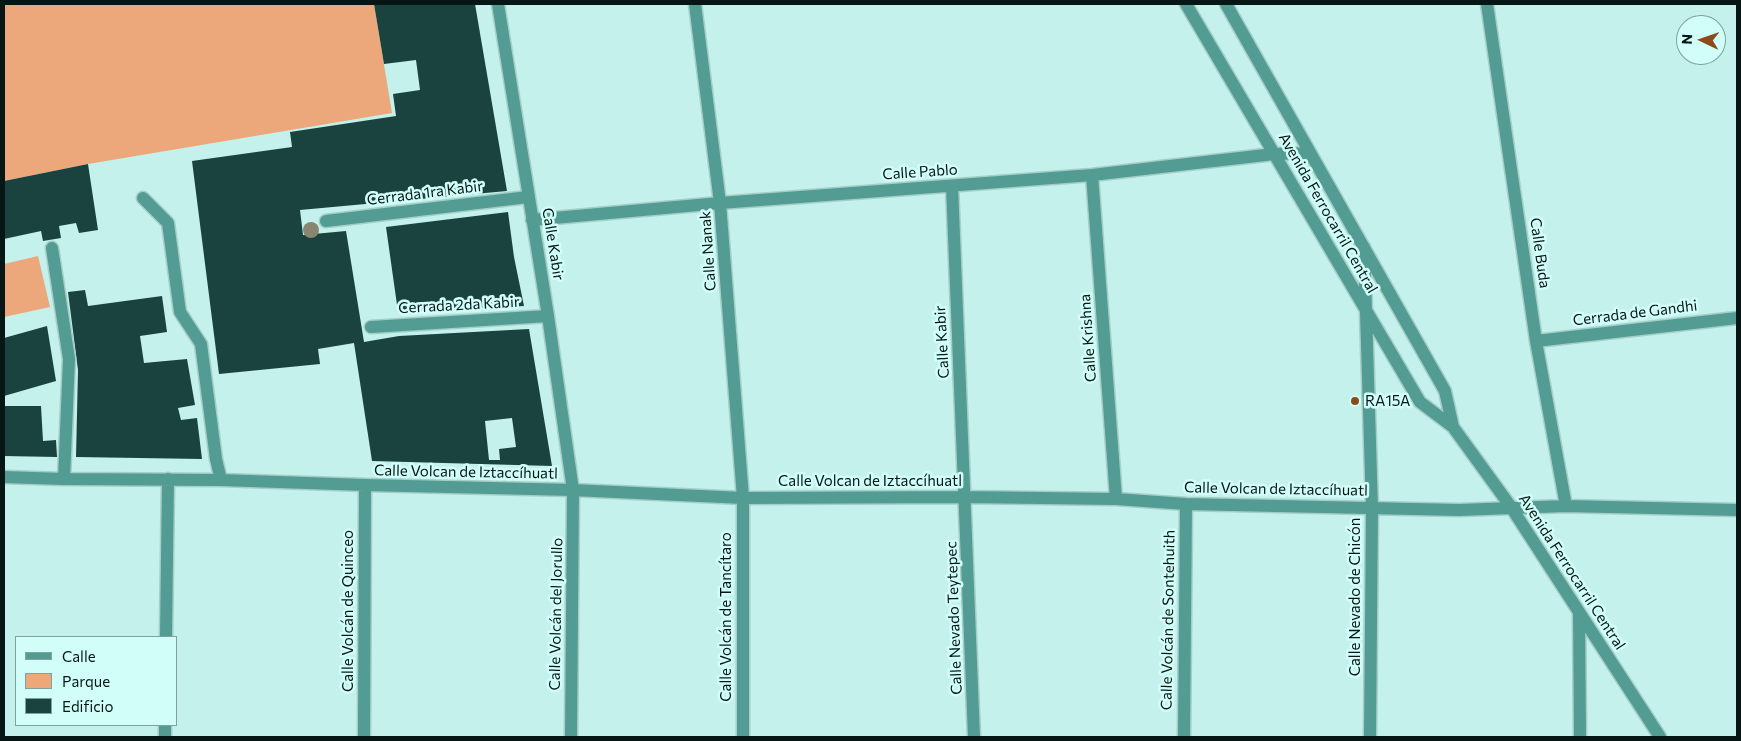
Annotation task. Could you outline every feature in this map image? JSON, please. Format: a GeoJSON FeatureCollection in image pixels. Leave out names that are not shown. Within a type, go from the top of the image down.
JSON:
{"type":"FeatureCollection","features":[{"type":"Feature","properties":{"kind":"street","name":"Calle Kabir"},"geometry":{"type":"LineString","coordinates":[[498,4],[548,316],[573,490]]}},
{"type":"Feature","properties":{"kind":"street","name":"Calle Nanak"},"geometry":{"type":"LineString","coordinates":[[695,4],[720,203],[743,498]]}},
{"type":"Feature","properties":{"kind":"street","name":"Avenida Ferrocarril Central"},"geometry":{"type":"LineString","coordinates":[[1186,4],[1420,402],[1453,427],[1511,507],[1660,737]]}},
{"type":"Feature","properties":{"kind":"street","name":"Avenida Ferrocarril Central"},"geometry":{"type":"LineString","coordinates":[[1226,4],[1445,391],[1453,427]]}},
{"type":"Feature","properties":{"kind":"street","name":"Calle Buda"},"geometry":{"type":"LineString","coordinates":[[1487,4],[1536,341],[1566,506]]}},
{"type":"Feature","properties":{"kind":"street","name":"Calle Pablo"},"geometry":{"type":"LineString","coordinates":[[532,220],[720,203],[1092,175],[1274,154],[1310,153]]}},
{"type":"Feature","properties":{"kind":"street","name":"Calle Krishna"},"geometry":{"type":"LineString","coordinates":[[1092,175],[1116,499]]}},
{"type":"Feature","properties":{"kind":"street","name":"Calle Kabir"},"geometry":{"type":"LineString","coordinates":[[952,186],[965,497]]}},
{"type":"Feature","properties":{"kind":"street","name":"Cerrada 1ra Kabir"},"geometry":{"type":"LineString","coordinates":[[326,221],[528,197]]}},
{"type":"Feature","properties":{"kind":"street"},"geometry":{"type":"LineString","coordinates":[[143,198],[168,223],[180,312],[201,344],[221,480]]}},
{"type":"Feature","properties":{"kind":"street"},"geometry":{"type":"LineString","coordinates":[[52,248],[69,359],[64,479]]}},
{"type":"Feature","properties":{"kind":"street","name":"Calle Nevado de Chicón"},"geometry":{"type":"LineString","coordinates":[[1364,248],[1372,508],[1370,737]]}},
{"type":"Feature","properties":{"kind":"street","name":"Cerrada 2da Kabir"},"geometry":{"type":"LineString","coordinates":[[372,327],[548,316]]}},
{"type":"Feature","properties":{"kind":"street","name":"Cerrada de Gandhi"},"geometry":{"type":"LineString","coordinates":[[1536,341],[1737,318]]}},
{"type":"Feature","properties":{"kind":"street","name":"Calle Volcan de Iztaccíhuatl"},"geometry":{"type":"LineString","coordinates":[[4,477],[221,480],[573,490],[743,498],[965,497],[1116,499],[1186,504],[1459,510],[1566,506],[1737,510]]}},
{"type":"Feature","properties":{"kind":"street"},"geometry":{"type":"LineString","coordinates":[[166,636],[168,479]]}},
{"type":"Feature","properties":{"kind":"street","name":"Calle Volcán de Quinceo"},"geometry":{"type":"LineString","coordinates":[[364,737],[365,485]]}},
{"type":"Feature","properties":{"kind":"street","name":"Calle Volcán del Jorullo"},"geometry":{"type":"LineString","coordinates":[[571,737],[573,490]]}},
{"type":"Feature","properties":{"kind":"street","name":"Calle Nevado Teytepec"},"geometry":{"type":"LineString","coordinates":[[965,497],[974,737]]}},
{"type":"Feature","properties":{"kind":"street","name":"Calle Volcán de Tancítaro"},"geometry":{"type":"LineString","coordinates":[[743,498],[743,737]]}},
{"type":"Feature","properties":{"kind":"street","name":"Calle Volcán de Sontehuith"},"geometry":{"type":"LineString","coordinates":[[1184,737],[1186,504]]}},
{"type":"Feature","properties":{"kind":"street"},"geometry":{"type":"LineString","coordinates":[[1579,612],[1580,737]]}},
{"type":"Feature","properties":{"kind":"green space"},"geometry":{"type":"Polygon","coordinates":[[[4,4],[374,4],[392,113],[88,164],[4,181],[4,4]]]}},
{"type":"Feature","properties":{"kind":"green space"},"geometry":{"type":"Polygon","coordinates":[[[38,256],[50,307],[4,317],[4,264],[38,256]]]}},
{"type":"Feature","properties":{"kind":"building"},"geometry":{"type":"Polygon","coordinates":[[[374,4],[475,4],[507,191],[300,210],[303,235],[346,231],[364,342],[399,336],[529,329],[552,466],[372,461],[354,343],[318,349],[320,364],[219,374],[192,161],[292,147],[290,132],[396,116],[393,94],[420,90],[416,60],[384,64],[374,4]],[[512,418],[485,421],[489,460],[500,460],[499,449],[516,447],[512,418]]]}},
{"type":"Feature","properties":{"kind":"building"},"geometry":{"type":"Polygon","coordinates":[[[88,164],[98,230],[79,233],[76,223],[59,226],[61,238],[43,241],[41,231],[4,239],[4,181],[88,164]]]}},
{"type":"Feature","properties":{"kind":"building"},"geometry":{"type":"Polygon","coordinates":[[[508,212],[514,257],[524,306],[398,312],[386,227],[508,212]]]}},
{"type":"Feature","properties":{"kind":"building"},"geometry":{"type":"Polygon","coordinates":[[[85,290],[88,306],[162,296],[167,332],[140,336],[144,363],[187,359],[195,405],[178,408],[181,420],[197,418],[202,459],[76,457],[78,370],[68,292],[85,290]]]}},
{"type":"Feature","properties":{"kind":"building"},"geometry":{"type":"Polygon","coordinates":[[[47,326],[56,381],[4,396],[4,338],[47,326]]]}},
{"type":"Feature","properties":{"kind":"building"},"geometry":{"type":"Polygon","coordinates":[[[4,406],[41,406],[43,441],[56,440],[57,457],[4,456],[4,406]]]}},
{"type":"Feature","properties":{"kind":"place","name":"RA15A"},"geometry":{"type":"Point","coordinates":[1355,401]}}]}
